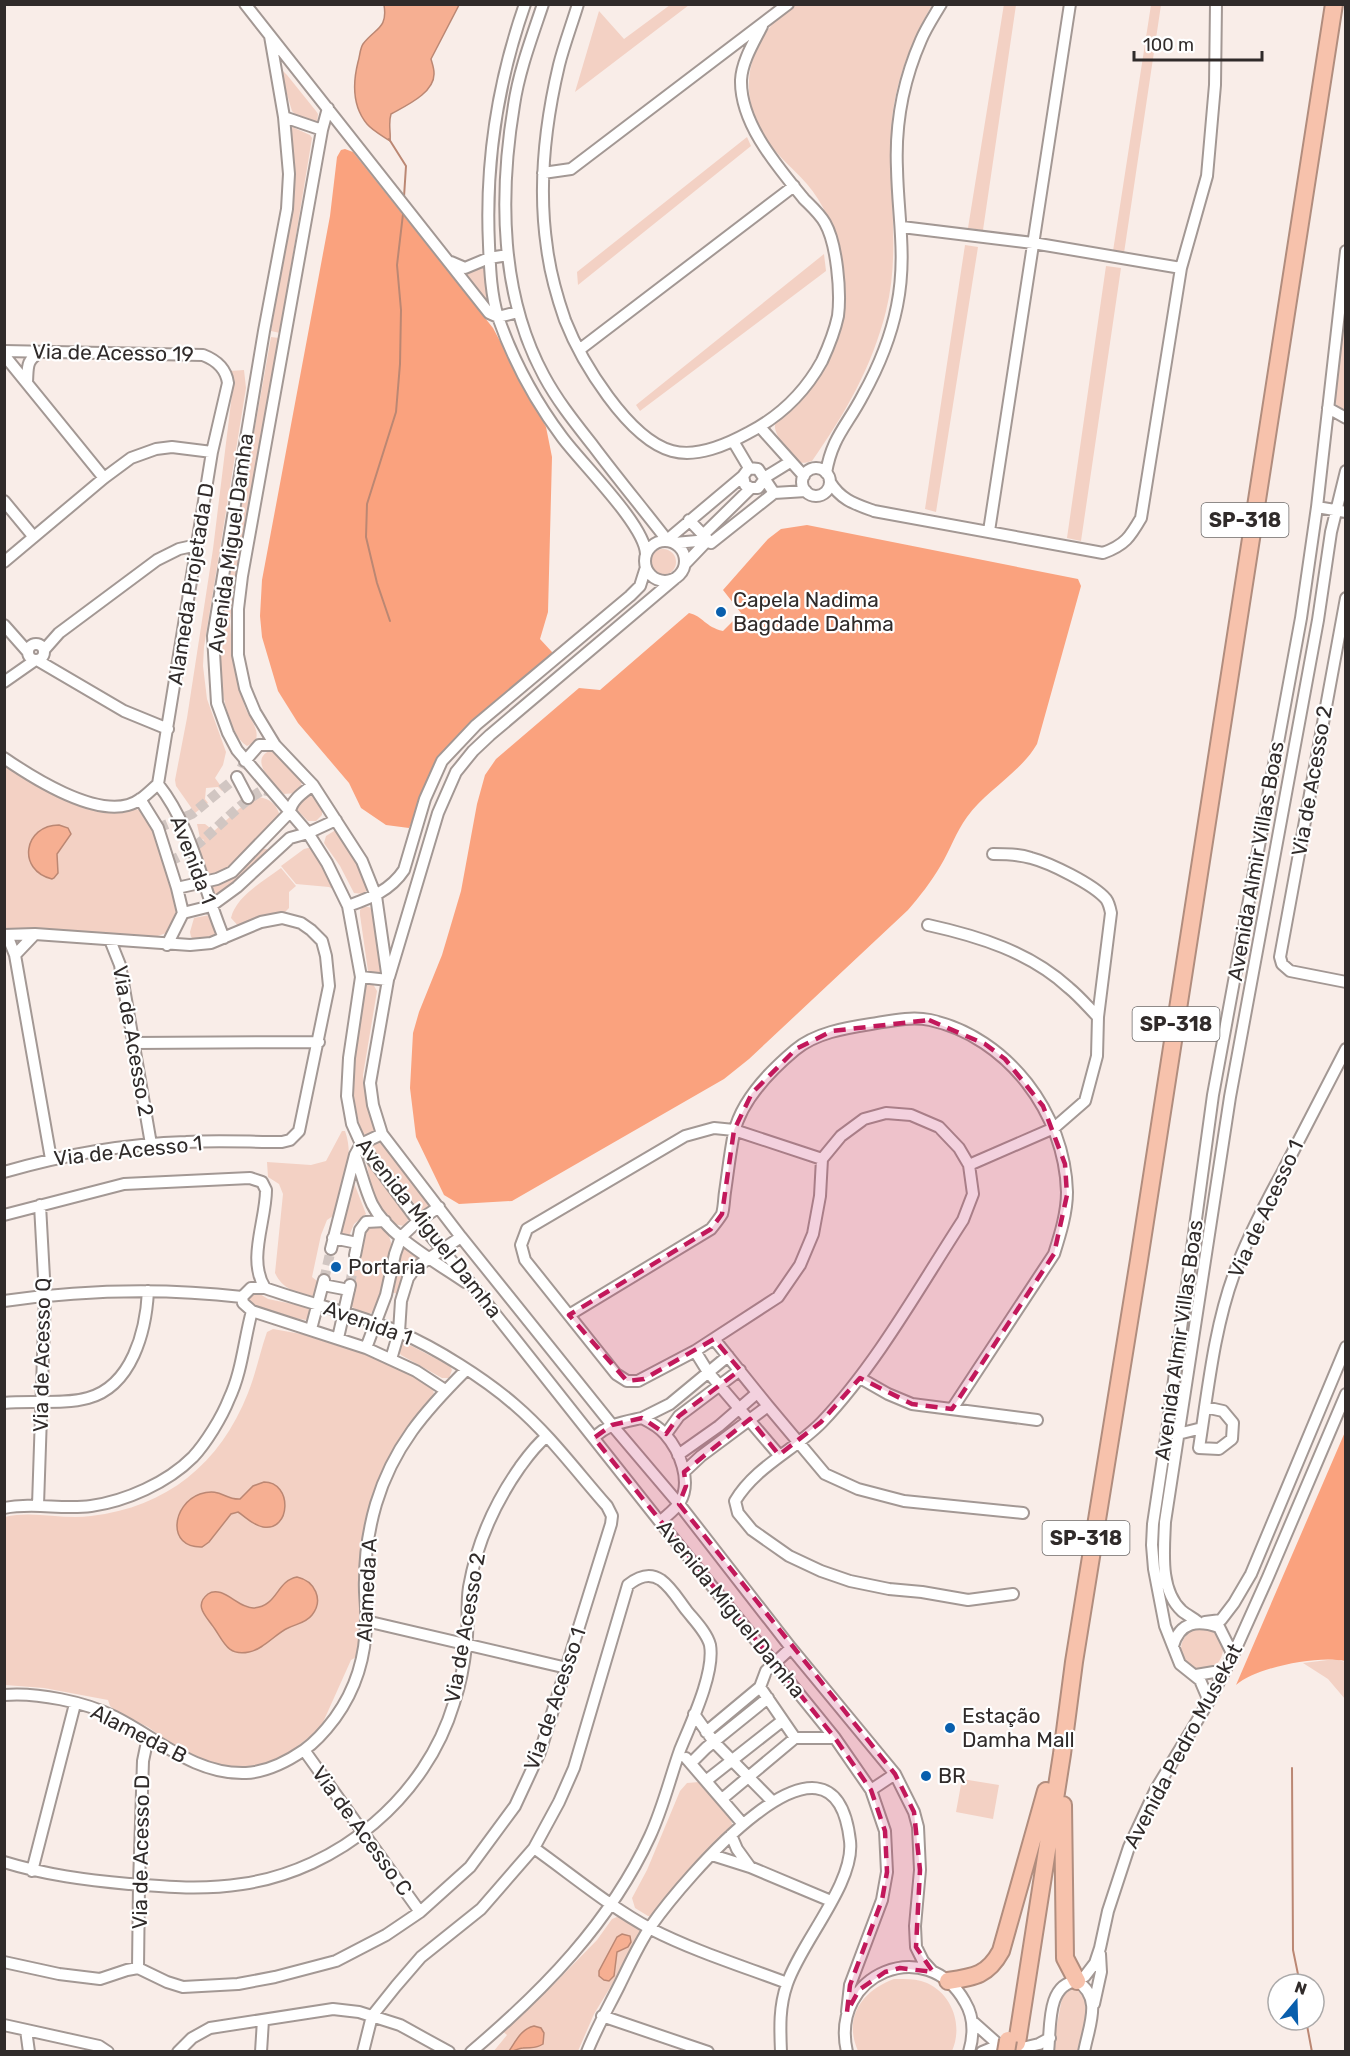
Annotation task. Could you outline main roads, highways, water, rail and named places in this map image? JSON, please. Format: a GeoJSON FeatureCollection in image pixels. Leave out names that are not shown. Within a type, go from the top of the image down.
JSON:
{"type":"FeatureCollection","features":[{"type":"Feature","properties":{"kind":"highway","name":"SP-318"},"geometry":{"type":"LineString","coordinates":[[1013,2047],[1058,1753],[1108,1389],[1166,1035],[1325,4]]}},
{"type":"Feature","properties":{"kind":"highway","name":"SP-318"},"geometry":{"type":"LineString","coordinates":[[1058,1753],[1145,1225],[1334,4]]}},
{"type":"Feature","properties":{"kind":"highway"},"geometry":{"type":"LineString","coordinates":[[948,1981],[970,1978],[987,1971],[1001,1950],[1058,1753]]}},
{"type":"Feature","properties":{"kind":"highway"},"geometry":{"type":"LineString","coordinates":[[1058,1753],[1065,1958],[1077,1981]]}},
{"type":"Feature","properties":{"kind":"waterway"},"geometry":{"type":"LineString","coordinates":[[389,139],[406,166],[404,197]]}},
{"type":"Feature","properties":{"kind":"waterway"},"geometry":{"type":"LineString","coordinates":[[390,621],[377,583],[366,537],[367,504],[396,412],[401,310],[397,265],[403,214]]}},
{"type":"Feature","properties":{"kind":"waterway"},"geometry":{"type":"LineString","coordinates":[[1292,1768],[1293,1950],[1298,1972]]}},
{"type":"Feature","properties":{"kind":"waterway"},"geometry":{"type":"LineString","coordinates":[[1308,2032],[1312,2052]]}},
{"type":"Feature","properties":{"kind":"tunnel"},"geometry":{"type":"LineString","coordinates":[[158,828],[192,814],[237,777],[245,761]]}},
{"type":"Feature","properties":{"kind":"tunnel"},"geometry":{"type":"LineString","coordinates":[[169,861],[193,848],[251,798],[263,790],[272,792]]}},
{"type":"Feature","properties":{"kind":"tunnel"},"geometry":{"type":"LineString","coordinates":[[324,1280],[331,1249]]}},
{"type":"Feature","properties":{"kind":"tunnel"},"geometry":{"type":"LineString","coordinates":[[350,1285],[355,1255]]}},
{"type":"Feature","properties":{"kind":"place","name":"Capela Nadima Bagdade Dahma"},"geometry":{"type":"Point","coordinates":[721,612]}},
{"type":"Feature","properties":{"kind":"place","name":"Portaria"},"geometry":{"type":"Point","coordinates":[336,1267]}},
{"type":"Feature","properties":{"kind":"place","name":"Estação Damha Mall"},"geometry":{"type":"Point","coordinates":[950,1728]}},
{"type":"Feature","properties":{"kind":"place","name":"BR"},"geometry":{"type":"Point","coordinates":[926,1776]}}]}
